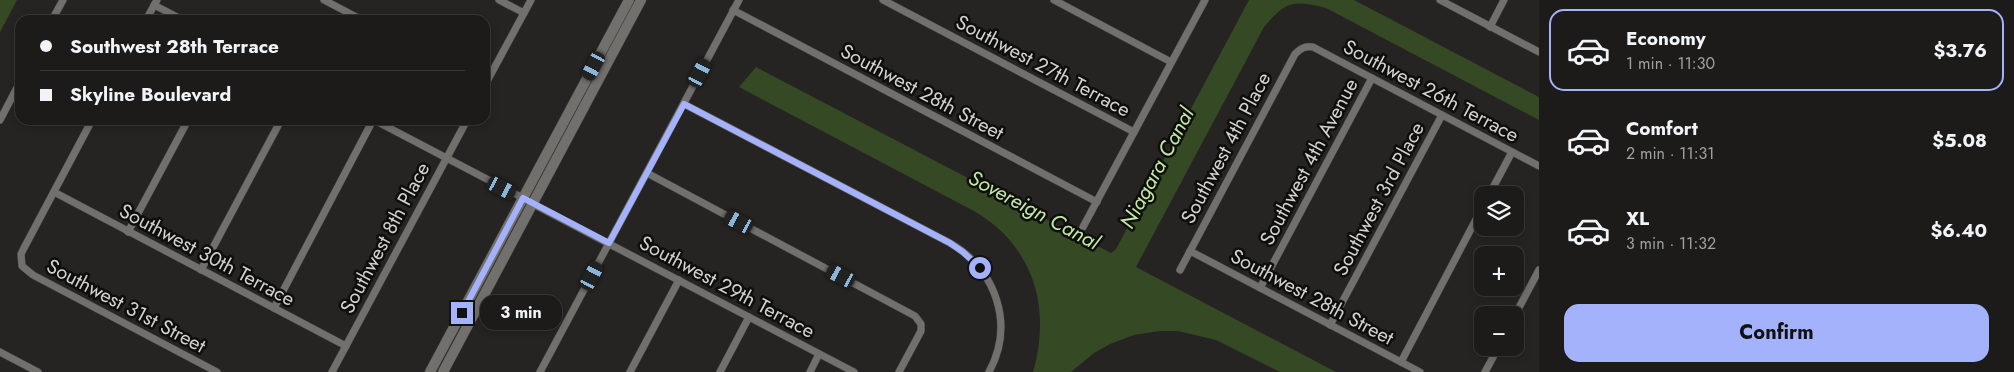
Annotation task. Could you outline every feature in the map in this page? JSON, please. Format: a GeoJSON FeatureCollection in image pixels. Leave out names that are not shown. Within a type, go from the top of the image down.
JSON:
{"type":"FeatureCollection","features":[{"type":"Feature","properties":{"kind":"street"},"geometry":{"type":"LineString","coordinates":[[55,15],[63,0]]}},
{"type":"Feature","properties":{"kind":"street"},"geometry":{"type":"LineString","coordinates":[[324,0],[352,15]]}},
{"type":"Feature","properties":{"kind":"street"},"geometry":{"type":"LineString","coordinates":[[500,0],[524,13]]}},
{"type":"Feature","properties":{"kind":"street"},"geometry":{"type":"LineString","coordinates":[[490,76],[531,0]]}},
{"type":"Feature","properties":{"kind":"street"},"geometry":{"type":"LineString","coordinates":[[430,372],[629,0]]}},
{"type":"Feature","properties":{"kind":"street"},"geometry":{"type":"LineString","coordinates":[[442,372],[641,0]]}},
{"type":"Feature","properties":{"kind":"street"},"geometry":{"type":"LineString","coordinates":[[540,372],[738,0]]}},
{"type":"Feature","properties":{"kind":"street","name":"Southwest 27th Terrace"},"geometry":{"type":"LineString","coordinates":[[883,0],[1134,132]]}},
{"type":"Feature","properties":{"kind":"street"},"geometry":{"type":"LineString","coordinates":[[1054,0],[1172,62]]}},
{"type":"Feature","properties":{"kind":"street"},"geometry":{"type":"LineString","coordinates":[[1083,227],[1205,0]]}},
{"type":"Feature","properties":{"kind":"street"},"geometry":{"type":"LineString","coordinates":[[1440,0],[1539,52]]}},
{"type":"Feature","properties":{"kind":"street"},"geometry":{"type":"LineString","coordinates":[[1490,27],[1504,0]]}},
{"type":"Feature","properties":{"kind":"street"},"geometry":{"type":"LineString","coordinates":[[149,15],[156,3],[175,15]]}},
{"type":"Feature","properties":{"kind":"street","name":"Southwest 28th Street"},"geometry":{"type":"LineString","coordinates":[[733,10],[1097,202]]}},
{"type":"Feature","properties":{"kind":"street","name":"Southwest 26th Terrace"},"geometry":{"type":"LineString","coordinates":[[1307,46],[1313,47],[1539,166]]}},
{"type":"Feature","properties":{"kind":"street","name":"Southwest 4th Place"},"geometry":{"type":"LineString","coordinates":[[1180,270],[1295,54],[1307,46]]}},
{"type":"Feature","properties":{"kind":"street","name":"Southwest 4th Avenue"},"geometry":{"type":"LineString","coordinates":[[1260,288],[1372,78]]}},
{"type":"Feature","properties":{"kind":"street"},"geometry":{"type":"LineString","coordinates":[[0,120],[15,92]]}},
{"type":"Feature","properties":{"kind":"street"},"geometry":{"type":"LineString","coordinates":[[684,104],[957,247],[985,274],[993,288],[999,305],[1001,320],[1000,338],[997,354],[989,372]]}},
{"type":"Feature","properties":{"kind":"street","name":"Southwest 3rd Place"},"geometry":{"type":"LineString","coordinates":[[1330,325],[1442,115]]}},
{"type":"Feature","properties":{"kind":"street"},"geometry":{"type":"LineString","coordinates":[[54,192],[89,125]]}},
{"type":"Feature","properties":{"kind":"street"},"geometry":{"type":"LineString","coordinates":[[128,232],[185,125]]}},
{"type":"Feature","properties":{"kind":"street"},"geometry":{"type":"LineString","coordinates":[[201,270],[278,125]]}},
{"type":"Feature","properties":{"kind":"street"},"geometry":{"type":"LineString","coordinates":[[274,308],[370,125]]}},
{"type":"Feature","properties":{"kind":"street"},"geometry":{"type":"LineString","coordinates":[[383,125],[533,204]]}},
{"type":"Feature","properties":{"kind":"street","name":"Southwest 8th Place"},"geometry":{"type":"LineString","coordinates":[[332,372],[464,125]]}},
{"type":"Feature","properties":{"kind":"street"},"geometry":{"type":"LineString","coordinates":[[1494,186],[1512,152]]}},
{"type":"Feature","properties":{"kind":"street"},"geometry":{"type":"LineString","coordinates":[[647,173],[915,316],[921,324],[921,331],[899,372]]}},
{"type":"Feature","properties":{"kind":"street","name":"Southwest 30th Terrace"},"geometry":{"type":"LineString","coordinates":[[54,192],[346,346]]}},
{"type":"Feature","properties":{"kind":"street","name":"Southwest 31st Street"},"geometry":{"type":"LineString","coordinates":[[54,192],[21,254],[22,266],[32,275],[217,372]]}},
{"type":"Feature","properties":{"kind":"street","name":"Southwest 29th Terrace"},"geometry":{"type":"LineString","coordinates":[[533,204],[854,372]]}},
{"type":"Feature","properties":{"kind":"street"},"geometry":{"type":"LineString","coordinates":[[1401,362],[1474,223]]}},
{"type":"Feature","properties":{"kind":"street","name":"Southwest 28th Street"},"geometry":{"type":"LineString","coordinates":[[1190,251],[1420,372]]}},
{"type":"Feature","properties":{"kind":"street"},"geometry":{"type":"LineString","coordinates":[[1520,306],[1539,270]]}},
{"type":"Feature","properties":{"kind":"street"},"geometry":{"type":"LineString","coordinates":[[630,372],[679,280]]}},
{"type":"Feature","properties":{"kind":"street"},"geometry":{"type":"LineString","coordinates":[[720,372],[749,317]]}},
{"type":"Feature","properties":{"kind":"street"},"geometry":{"type":"LineString","coordinates":[[0,352],[38,372]]}},
{"type":"Feature","properties":{"kind":"street"},"geometry":{"type":"LineString","coordinates":[[810,372],[819,354]]}},
{"type":"Feature","properties":{"kind":"street"},"geometry":{"type":"LineString","coordinates":[[1485,372],[1494,356]]}},
{"type":"Feature","properties":{"kind":"shaded area"},"geometry":{"type":"Polygon","coordinates":[[[0,0],[17,0],[0,32],[0,0]]]}},
{"type":"Feature","properties":{"kind":"shaded area"},"geometry":{"type":"Polygon","coordinates":[[[1249,0],[1354,0],[1539,97],[1539,120],[1326,8],[1305,4],[1291,5],[1278,12],[1264,27],[1136,267],[1336,372],[1280,372],[1216,340],[1178,331],[1159,331],[1134,335],[1110,344],[1094,353],[1071,372],[1033,372],[1040,324],[1038,301],[1032,279],[1023,259],[1010,241],[993,224],[972,210],[739,87],[756,67],[1111,253],[1116,249],[1249,0]]]}},
{"type":"Feature","properties":{"kind":"route"},"geometry":{"type":"LineString","coordinates":[[462,313],[523,198],[609,243],[684,104],[950,243],[980,268]]}},
{"type":"Feature","properties":{"kind":"water label","name":"Niagara Canal"},"geometry":{"type":"Point","coordinates":[1157,168]}},
{"type":"Feature","properties":{"kind":"water label","name":"Sovereign Canal"},"geometry":{"type":"Point","coordinates":[1034,210]}}]}
